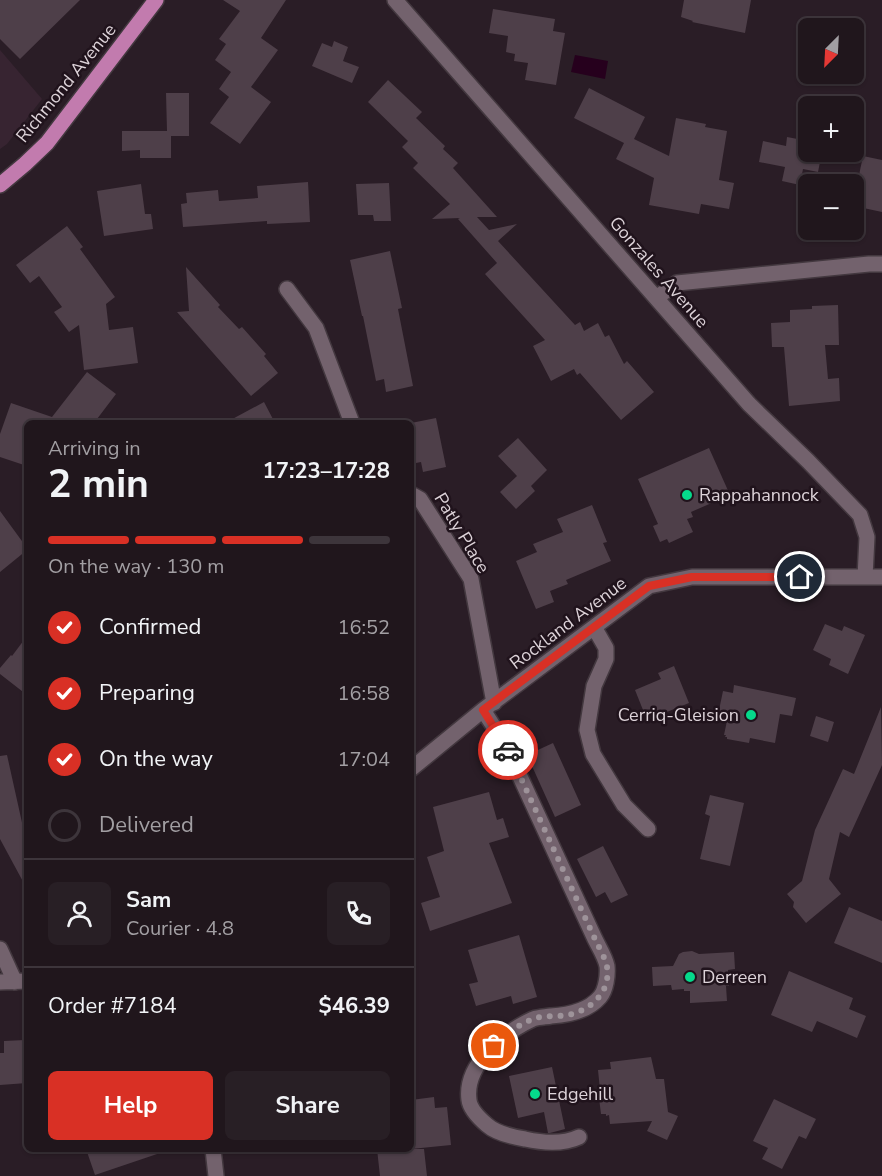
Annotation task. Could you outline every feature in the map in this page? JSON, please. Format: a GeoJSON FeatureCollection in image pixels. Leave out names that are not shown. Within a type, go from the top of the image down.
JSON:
{"type":"FeatureCollection","features":[{"type":"Feature","properties":{"kind":"main road","name":"Richmond Avenue"},"geometry":{"type":"LineString","coordinates":[[0,185],[47,143],[156,0]]}},
{"type":"Feature","properties":{"kind":"street","name":"Gonzales Avenue"},"geometry":{"type":"LineString","coordinates":[[395,0],[749,404],[860,515],[867,537],[865,577]]}},
{"type":"Feature","properties":{"kind":"street"},"geometry":{"type":"LineString","coordinates":[[656,298],[677,283],[882,264]]}},
{"type":"Feature","properties":{"kind":"street"},"geometry":{"type":"LineString","coordinates":[[287,289],[316,328],[351,420]]}},
{"type":"Feature","properties":{"kind":"street","name":"Patly Place"},"geometry":{"type":"LineString","coordinates":[[414,496],[420,499],[471,579],[489,706]]}},
{"type":"Feature","properties":{"kind":"street","name":"Rockland Avenue"},"geometry":{"type":"LineString","coordinates":[[414,767],[489,706],[649,586],[692,577],[882,577]]}},
{"type":"Feature","properties":{"kind":"street"},"geometry":{"type":"LineString","coordinates":[[594,627],[606,648],[606,659],[594,686],[587,730],[593,754],[624,805],[648,830]]}},
{"type":"Feature","properties":{"kind":"street"},"geometry":{"type":"LineString","coordinates":[[489,706],[607,966],[602,996],[584,1010],[567,1016],[536,1017],[502,1038],[485,1054],[474,1071],[469,1087],[469,1101],[477,1115],[489,1127],[512,1136],[548,1143],[569,1142],[579,1137]]}},
{"type":"Feature","properties":{"kind":"street"},"geometry":{"type":"LineString","coordinates":[[0,949],[14,982]]}},
{"type":"Feature","properties":{"kind":"street"},"geometry":{"type":"LineString","coordinates":[[213,1152],[216,1176]]}},
{"type":"Feature","properties":{"kind":"shaded area"},"geometry":{"type":"Polygon","coordinates":[[[0,50],[42,99],[7,144],[0,149],[0,50]]]}},
{"type":"Feature","properties":{"kind":"shaded area"},"geometry":{"type":"Polygon","coordinates":[[[575,55],[608,61],[605,79],[571,72],[575,55]]]}},
{"type":"Feature","properties":{"kind":"building"},"geometry":{"type":"Polygon","coordinates":[[[0,0],[80,0],[20,59],[0,39],[0,0]]]}},
{"type":"Feature","properties":{"kind":"building"},"geometry":{"type":"Polygon","coordinates":[[[223,0],[286,0],[261,38],[278,50],[251,87],[271,102],[240,144],[210,123],[229,97],[219,89],[231,72],[215,60],[226,44],[219,39],[240,11],[223,0]]]}},
{"type":"Feature","properties":{"kind":"building"},"geometry":{"type":"Polygon","coordinates":[[[684,0],[751,0],[745,33],[692,22],[681,17],[684,0]]]}},
{"type":"Feature","properties":{"kind":"building"},"geometry":{"type":"Polygon","coordinates":[[[493,9],[555,19],[553,31],[565,33],[556,85],[525,80],[528,63],[514,61],[515,54],[506,52],[508,36],[489,33],[493,9]]]}},
{"type":"Feature","properties":{"kind":"building"},"geometry":{"type":"Polygon","coordinates":[[[334,41],[348,47],[343,61],[359,67],[352,83],[312,66],[322,43],[332,47],[334,41]]]}},
{"type":"Feature","properties":{"kind":"building"},"geometry":{"type":"Polygon","coordinates":[[[388,80],[422,112],[416,118],[445,146],[443,149],[458,163],[453,168],[497,217],[477,217],[489,230],[517,224],[498,241],[575,325],[580,322],[584,331],[598,323],[605,337],[609,335],[624,364],[627,361],[654,392],[621,420],[580,373],[577,375],[574,369],[551,381],[533,346],[545,340],[485,274],[497,263],[458,219],[460,218],[432,219],[450,204],[413,168],[418,163],[402,147],[408,141],[368,102],[388,80]]]}},
{"type":"Feature","properties":{"kind":"building"},"geometry":{"type":"Polygon","coordinates":[[[589,88],[645,117],[634,139],[669,156],[676,118],[727,131],[719,180],[734,183],[729,209],[701,204],[699,214],[649,205],[654,178],[616,159],[624,143],[574,118],[589,88]]]}},
{"type":"Feature","properties":{"kind":"building"},"geometry":{"type":"Polygon","coordinates":[[[166,93],[189,93],[189,136],[171,136],[171,158],[140,158],[140,150],[122,151],[122,131],[167,131],[166,93]]]}},
{"type":"Feature","properties":{"kind":"building"},"geometry":{"type":"Polygon","coordinates":[[[787,137],[798,139],[798,162],[820,162],[818,172],[803,169],[802,174],[798,174],[798,185],[782,181],[785,167],[759,162],[763,141],[786,146],[787,137]]]}},
{"type":"Feature","properties":{"kind":"building"},"geometry":{"type":"Polygon","coordinates":[[[864,156],[882,160],[882,212],[864,208],[864,174],[859,174],[864,156]]]}},
{"type":"Feature","properties":{"kind":"building"},"geometry":{"type":"Polygon","coordinates":[[[308,182],[310,222],[267,224],[267,221],[183,227],[181,204],[187,203],[186,193],[218,190],[219,201],[258,198],[257,186],[308,182]]]}},
{"type":"Feature","properties":{"kind":"building"},"geometry":{"type":"Polygon","coordinates":[[[389,183],[391,221],[374,221],[373,215],[358,215],[356,184],[389,183]]]}},
{"type":"Feature","properties":{"kind":"building"},"geometry":{"type":"Polygon","coordinates":[[[141,184],[145,214],[151,214],[153,229],[104,236],[97,191],[141,184]]]}},
{"type":"Feature","properties":{"kind":"building"},"geometry":{"type":"Polygon","coordinates":[[[67,226],[83,247],[80,249],[115,297],[106,304],[109,330],[133,327],[138,363],[84,370],[79,325],[69,332],[54,312],[62,307],[39,276],[30,283],[16,265],[67,226]]]}},
{"type":"Feature","properties":{"kind":"building"},"geometry":{"type":"Polygon","coordinates":[[[390,251],[402,308],[398,309],[413,386],[386,392],[384,379],[376,381],[350,260],[390,251]]]}},
{"type":"Feature","properties":{"kind":"building"},"geometry":{"type":"Polygon","coordinates":[[[186,267],[220,305],[218,307],[239,329],[242,327],[266,354],[264,356],[278,373],[251,396],[177,312],[189,311],[186,267]]]}},
{"type":"Feature","properties":{"kind":"building"},"geometry":{"type":"Polygon","coordinates":[[[838,305],[839,345],[825,345],[828,379],[839,378],[840,401],[789,406],[784,347],[772,347],[771,323],[790,322],[790,310],[838,305]]]}},
{"type":"Feature","properties":{"kind":"building"},"geometry":{"type":"Polygon","coordinates":[[[87,372],[116,394],[96,420],[24,420],[24,465],[0,457],[0,434],[11,403],[52,417],[87,372]]]}},
{"type":"Feature","properties":{"kind":"building"},"geometry":{"type":"Polygon","coordinates":[[[264,402],[273,420],[231,420],[264,402]]]}},
{"type":"Feature","properties":{"kind":"building"},"geometry":{"type":"Polygon","coordinates":[[[436,418],[446,467],[423,472],[421,462],[414,463],[414,422],[436,418]]]}},
{"type":"Feature","properties":{"kind":"building"},"geometry":{"type":"Polygon","coordinates":[[[518,438],[547,470],[531,486],[535,491],[516,509],[500,492],[517,476],[498,456],[518,438]]]}},
{"type":"Feature","properties":{"kind":"building","name":"Rappahannock"},"geometry":{"type":"Polygon","coordinates":[[[709,448],[730,495],[691,512],[693,517],[687,519],[693,532],[669,543],[667,539],[660,542],[653,526],[658,524],[638,479],[709,448]]]}},
{"type":"Feature","properties":{"kind":"building"},"geometry":{"type":"Polygon","coordinates":[[[592,505],[607,542],[603,543],[611,561],[566,580],[568,584],[550,591],[554,602],[536,609],[516,561],[537,552],[533,544],[563,532],[557,519],[592,505]]]}},
{"type":"Feature","properties":{"kind":"building"},"geometry":{"type":"Polygon","coordinates":[[[0,511],[24,544],[24,552],[0,572],[0,511]]]}},
{"type":"Feature","properties":{"kind":"building"},"geometry":{"type":"Polygon","coordinates":[[[825,624],[842,631],[844,626],[865,635],[848,674],[829,665],[831,659],[813,650],[825,624]]]}},
{"type":"Feature","properties":{"kind":"building"},"geometry":{"type":"Polygon","coordinates":[[[24,640],[24,693],[0,674],[0,668],[24,640]]]}},
{"type":"Feature","properties":{"kind":"building"},"geometry":{"type":"Polygon","coordinates":[[[674,666],[689,703],[647,720],[635,690],[661,679],[658,673],[674,666]]]}},
{"type":"Feature","properties":{"kind":"building","name":"Cerriq-Gleision"},"geometry":{"type":"Polygon","coordinates":[[[734,685],[796,698],[792,716],[780,714],[775,743],[750,738],[749,743],[725,737],[728,716],[718,715],[723,691],[733,693],[734,685]]]}},
{"type":"Feature","properties":{"kind":"building"},"geometry":{"type":"Polygon","coordinates":[[[881,707],[882,765],[849,837],[840,832],[829,879],[841,894],[806,923],[793,907],[794,902],[787,894],[802,881],[815,830],[843,769],[854,774],[881,707]]]}},
{"type":"Feature","properties":{"kind":"building"},"geometry":{"type":"Polygon","coordinates":[[[816,716],[834,722],[828,742],[810,736],[816,716]]]}},
{"type":"Feature","properties":{"kind":"building"},"geometry":{"type":"Polygon","coordinates":[[[553,743],[581,805],[555,817],[527,755],[553,743]]]}},
{"type":"Feature","properties":{"kind":"building"},"geometry":{"type":"Polygon","coordinates":[[[7,755],[24,826],[24,883],[0,839],[0,756],[7,755]]]}},
{"type":"Feature","properties":{"kind":"building"},"geometry":{"type":"Polygon","coordinates":[[[489,792],[497,820],[503,818],[509,837],[489,843],[512,903],[430,931],[421,903],[440,897],[427,857],[444,851],[433,807],[489,792]]]}},
{"type":"Feature","properties":{"kind":"building"},"geometry":{"type":"Polygon","coordinates":[[[710,795],[744,803],[730,866],[700,859],[710,816],[705,814],[710,795]]]}},
{"type":"Feature","properties":{"kind":"building"},"geometry":{"type":"Polygon","coordinates":[[[603,846],[628,895],[611,903],[605,892],[596,897],[577,859],[603,846]]]}},
{"type":"Feature","properties":{"kind":"building"},"geometry":{"type":"Polygon","coordinates":[[[849,907],[882,921],[882,963],[834,943],[849,907]]]}},
{"type":"Feature","properties":{"kind":"building"},"geometry":{"type":"Polygon","coordinates":[[[519,935],[537,997],[513,1004],[511,996],[476,1006],[469,984],[478,982],[468,950],[519,935]]]}},
{"type":"Feature","properties":{"kind":"building","name":"Derreen"},"geometry":{"type":"Polygon","coordinates":[[[692,951],[699,954],[734,952],[735,969],[728,970],[727,1001],[690,1003],[690,991],[672,990],[671,985],[653,986],[652,967],[673,966],[679,954],[692,951]]]}},
{"type":"Feature","properties":{"kind":"building"},"geometry":{"type":"Polygon","coordinates":[[[789,971],[853,998],[849,1009],[866,1016],[857,1038],[817,1021],[812,1032],[771,1015],[789,971]]]}},
{"type":"Feature","properties":{"kind":"building"},"geometry":{"type":"Polygon","coordinates":[[[24,1040],[24,1083],[0,1085],[0,1053],[4,1053],[4,1041],[24,1040]]]}},
{"type":"Feature","properties":{"kind":"building"},"geometry":{"type":"Polygon","coordinates":[[[651,1057],[656,1079],[664,1079],[668,1112],[678,1116],[667,1140],[647,1131],[652,1121],[610,1124],[609,1115],[601,1114],[598,1070],[611,1069],[610,1062],[651,1057]]]}},
{"type":"Feature","properties":{"kind":"building","name":"Edgehill"},"geometry":{"type":"Polygon","coordinates":[[[552,1067],[565,1129],[548,1133],[544,1112],[518,1118],[509,1076],[552,1067]]]}},
{"type":"Feature","properties":{"kind":"building"},"geometry":{"type":"Polygon","coordinates":[[[434,1097],[435,1108],[447,1107],[451,1145],[414,1149],[414,1100],[434,1097]]]}},
{"type":"Feature","properties":{"kind":"building"},"geometry":{"type":"Polygon","coordinates":[[[774,1099],[816,1119],[806,1139],[799,1136],[782,1169],[762,1159],[768,1148],[753,1141],[774,1099]]]}},
{"type":"Feature","properties":{"kind":"building"},"geometry":{"type":"Polygon","coordinates":[[[414,1149],[424,1149],[427,1176],[380,1176],[377,1152],[414,1152],[414,1149]]]}},
{"type":"Feature","properties":{"kind":"building"},"geometry":{"type":"Polygon","coordinates":[[[87,1152],[163,1152],[95,1175],[87,1152]]]}},
{"type":"Feature","properties":{"kind":"way so far"},"geometry":{"type":"LineString","coordinates":[[494,1046],[502,1038],[536,1017],[567,1016],[584,1010],[602,996],[607,966],[508,750]]}},
{"type":"Feature","properties":{"kind":"place","name":"Rappahannock"},"geometry":{"type":"Point","coordinates":[687,495]}},
{"type":"Feature","properties":{"kind":"place","name":"Cerriq-Gleision"},"geometry":{"type":"Point","coordinates":[751,715]}},
{"type":"Feature","properties":{"kind":"place","name":"Derreen"},"geometry":{"type":"Point","coordinates":[690,977]}},
{"type":"Feature","properties":{"kind":"place","name":"Edgehill"},"geometry":{"type":"Point","coordinates":[535,1094]}},
{"type":"Feature","properties":{"kind":"route"},"geometry":{"type":"LineString","coordinates":[[508,750],[483,710],[649,586],[692,577],[800,577]]}}]}
